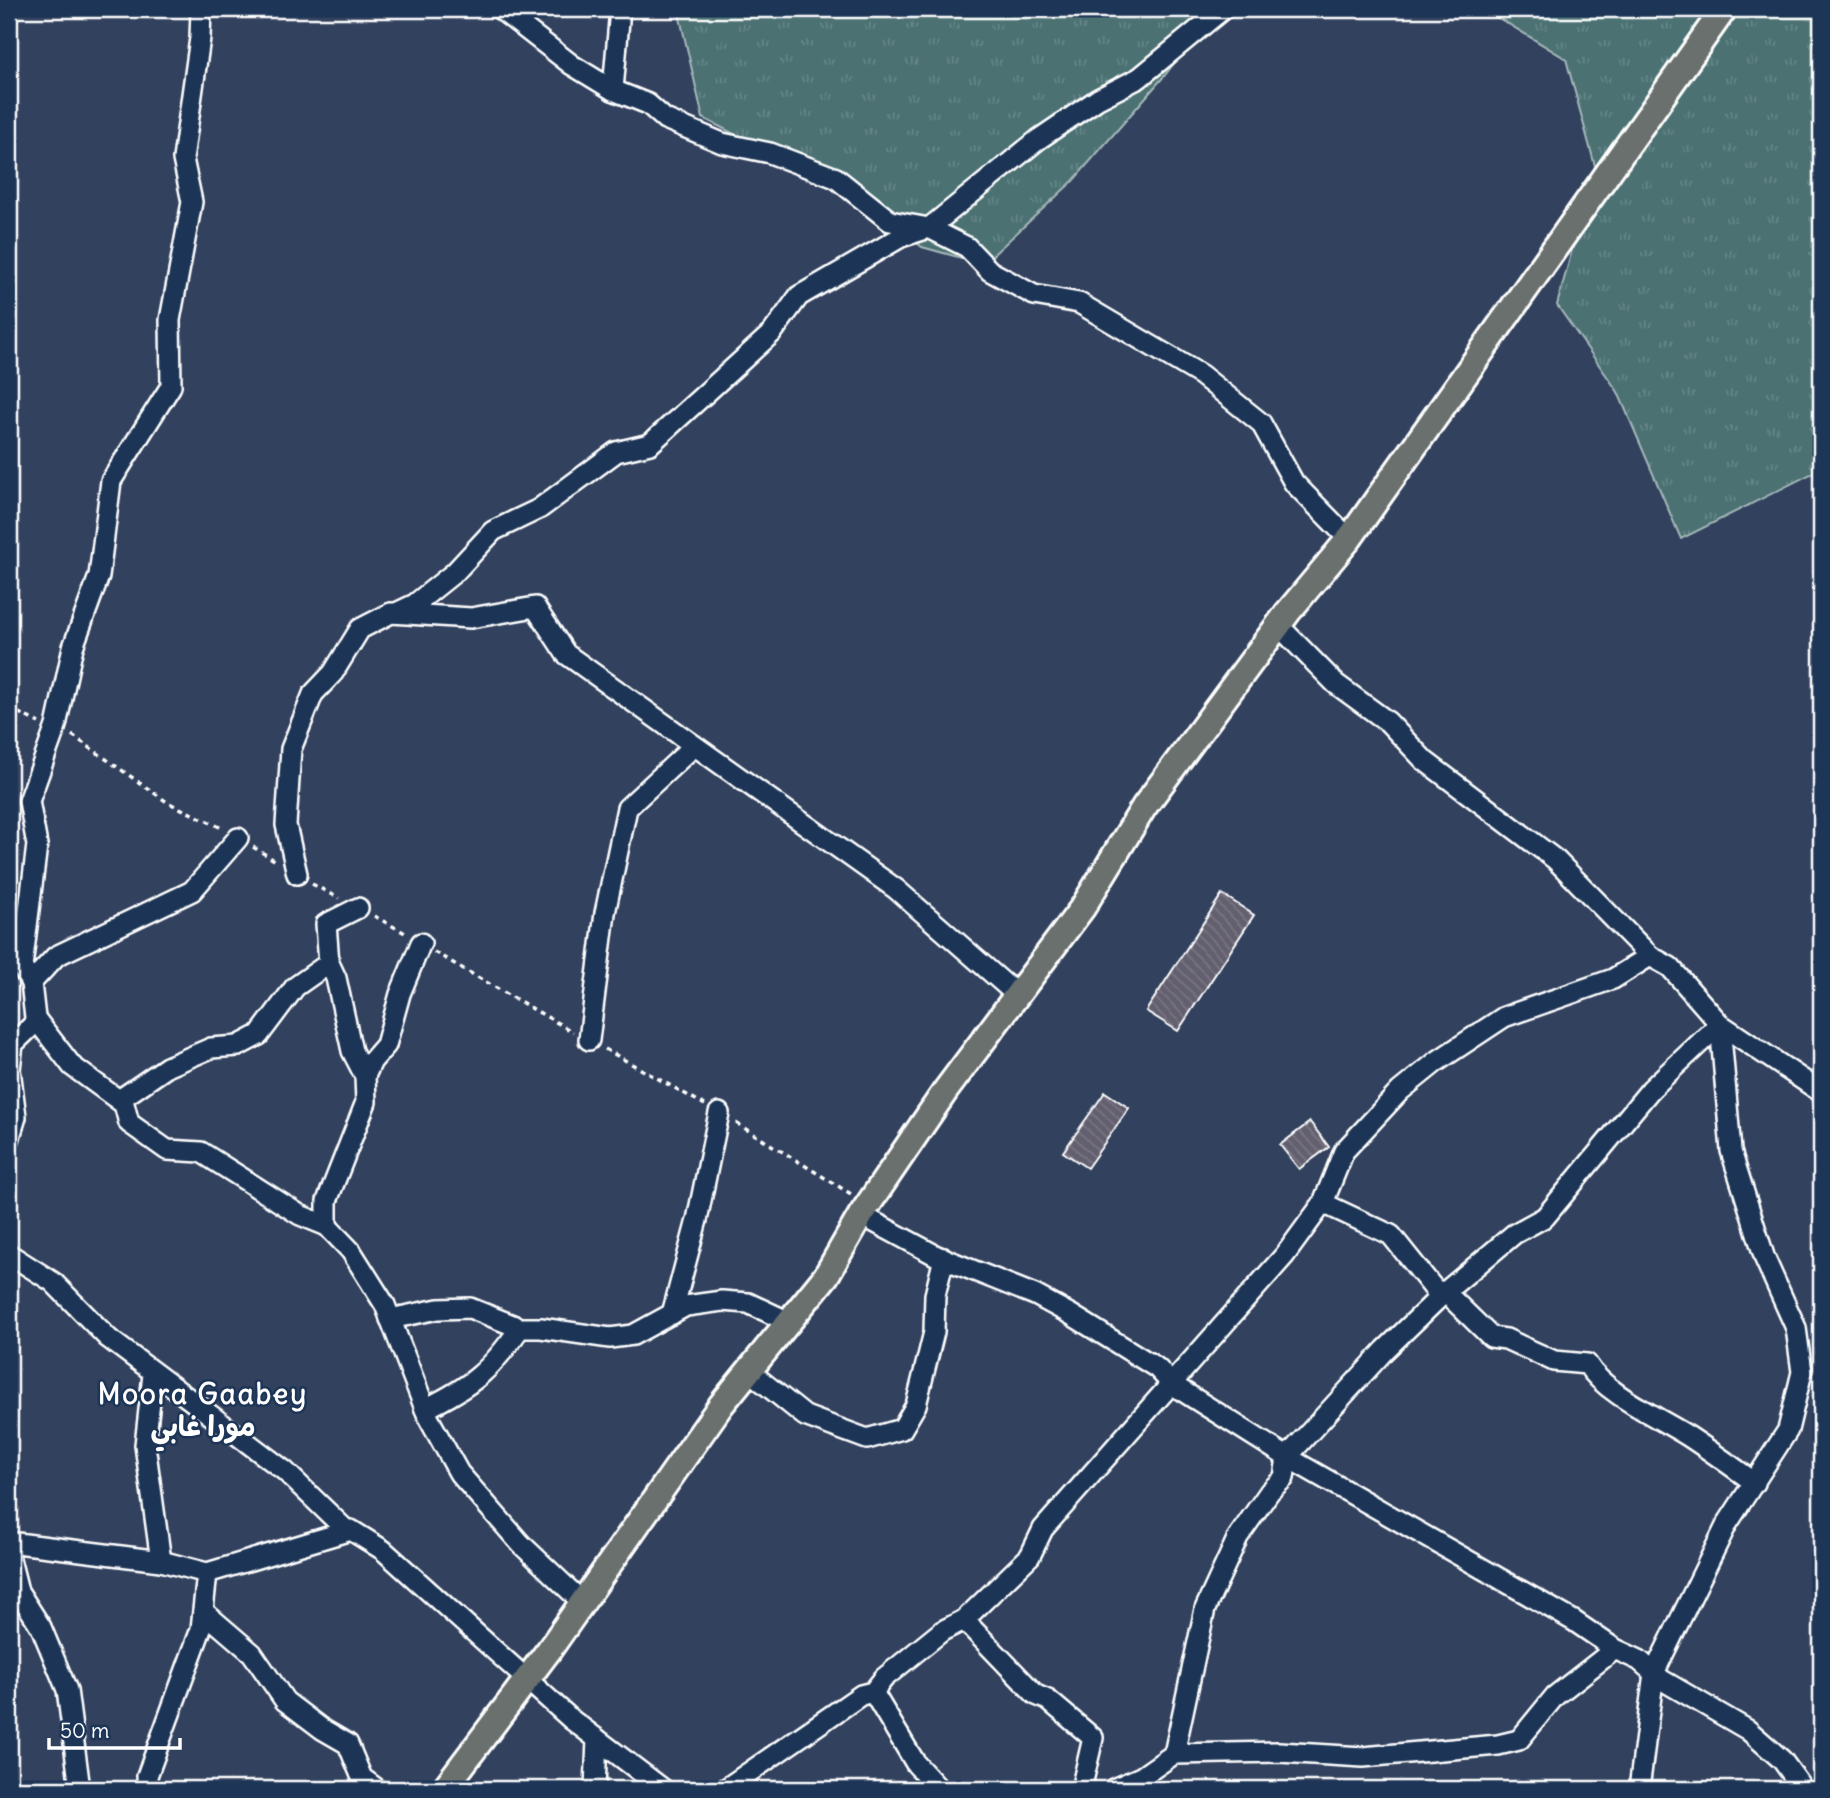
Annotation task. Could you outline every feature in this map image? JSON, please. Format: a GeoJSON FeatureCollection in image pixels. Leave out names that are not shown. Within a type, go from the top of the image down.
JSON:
{"type":"FeatureCollection","features":[{"type":"Feature","properties":{"kind":"main road"},"geometry":{"type":"LineString","coordinates":[[444,1789],[528,1678],[661,1487],[749,1371],[826,1276],[865,1210],[946,1090],[1083,907],[1144,807],[1278,625],[1349,539],[1724,9]]}},
{"type":"Feature","properties":{"kind":"street"},"geometry":{"type":"LineString","coordinates":[[201,9],[200,38],[183,159],[192,202],[170,320],[171,386],[111,481],[99,576],[73,647],[56,726],[29,801],[37,845],[22,967],[31,982],[37,1021],[72,1066],[124,1104],[129,1123],[167,1150],[201,1152],[300,1215],[327,1226],[351,1251],[390,1319],[425,1409],[459,1472],[520,1544],[582,1602]]}},
{"type":"Feature","properties":{"kind":"street"},"geometry":{"type":"LineString","coordinates":[[500,9],[572,65],[613,90],[648,104],[665,119],[722,143],[770,153],[836,178],[890,220],[929,228],[967,247],[990,271],[1034,295],[1079,303],[1201,375],[1261,423],[1294,483],[1349,539]]}},
{"type":"Feature","properties":{"kind":"street"},"geometry":{"type":"LineString","coordinates":[[613,90],[620,37],[620,9]]}},
{"type":"Feature","properties":{"kind":"street"},"geometry":{"type":"LineString","coordinates":[[297,874],[286,825],[291,749],[313,694],[333,673],[360,629],[415,604],[455,572],[493,531],[540,509],[616,452],[650,444],[772,334],[799,296],[901,237],[929,228],[1039,139],[1098,99],[1139,78],[1223,9]]}},
{"type":"Feature","properties":{"kind":"street"},"geometry":{"type":"LineString","coordinates":[[395,613],[471,618],[535,607],[566,654],[897,890],[1017,995]]}},
{"type":"Feature","properties":{"kind":"street"},"geometry":{"type":"LineString","coordinates":[[1278,625],[1336,684],[1388,722],[1425,761],[1556,860],[1650,956],[1670,967],[1720,1024],[1821,1092]]}},
{"type":"Feature","properties":{"kind":"street"},"geometry":{"type":"LineString","coordinates":[[589,1040],[605,913],[627,808],[694,746]]}},
{"type":"Feature","properties":{"kind":"street"},"geometry":{"type":"LineString","coordinates":[[31,982],[57,956],[192,891],[239,838]]}},
{"type":"Feature","properties":{"kind":"street"},"geometry":{"type":"LineString","coordinates":[[327,1226],[327,1201],[366,1102],[365,1076],[352,1051],[336,978],[328,963],[326,923],[358,908]]}},
{"type":"Feature","properties":{"kind":"street"},"geometry":{"type":"LineString","coordinates":[[365,1076],[372,1060],[386,1045],[400,994],[421,943]]}},
{"type":"Feature","properties":{"kind":"street"},"geometry":{"type":"LineString","coordinates":[[725,1789],[861,1695],[873,1692],[884,1678],[942,1631],[964,1620],[1030,1556],[1043,1529],[1173,1385],[1285,1255],[1323,1203],[1343,1151],[1400,1091],[1436,1062],[1504,1017],[1613,979],[1650,956]]}},
{"type":"Feature","properties":{"kind":"street"},"geometry":{"type":"LineString","coordinates":[[119,1100],[167,1067],[211,1048],[238,1046],[259,1035],[295,987],[328,963]]}},
{"type":"Feature","properties":{"kind":"street"},"geometry":{"type":"LineString","coordinates":[[9,1140],[16,1117],[10,1069],[11,1043],[37,1021]]}},
{"type":"Feature","properties":{"kind":"street"},"geometry":{"type":"LineString","coordinates":[[1174,1754],[1205,1609],[1238,1537],[1270,1492],[1284,1478],[1287,1457],[1385,1350],[1446,1292],[1514,1234],[1545,1217],[1651,1089],[1720,1024]]}},
{"type":"Feature","properties":{"kind":"street"},"geometry":{"type":"LineString","coordinates":[[1639,1789],[1654,1673],[1727,1524],[1788,1430],[1802,1372],[1796,1328],[1765,1258],[1731,1151],[1720,1024]]}},
{"type":"Feature","properties":{"kind":"street"},"geometry":{"type":"LineString","coordinates":[[672,1314],[697,1220],[719,1113]]}},
{"type":"Feature","properties":{"kind":"street"},"geometry":{"type":"LineString","coordinates":[[1323,1203],[1391,1235],[1435,1290],[1446,1292],[1491,1337],[1506,1339],[1554,1361],[1587,1364],[1595,1376],[1608,1387],[1690,1437],[1755,1483]]}},
{"type":"Feature","properties":{"kind":"street"},"geometry":{"type":"LineString","coordinates":[[865,1210],[944,1258],[1035,1295],[1070,1314],[1157,1367],[1173,1385],[1287,1457],[1574,1621],[1615,1649],[1639,1660],[1654,1673],[1748,1730],[1782,1760],[1802,1789]]}},
{"type":"Feature","properties":{"kind":"street"},"geometry":{"type":"LineString","coordinates":[[9,1254],[53,1282],[108,1338],[153,1374],[285,1471],[347,1531]]}},
{"type":"Feature","properties":{"kind":"street"},"geometry":{"type":"LineString","coordinates":[[749,1371],[805,1416],[867,1439],[902,1429],[916,1405],[934,1332],[935,1295],[944,1258]]}},
{"type":"Feature","properties":{"kind":"street"},"geometry":{"type":"LineString","coordinates":[[390,1319],[439,1309],[470,1308],[520,1328],[541,1328],[610,1339],[633,1335],[686,1306],[722,1301],[748,1303],[789,1322]]}},
{"type":"Feature","properties":{"kind":"street"},"geometry":{"type":"LineString","coordinates":[[425,1409],[463,1390],[496,1363],[520,1328]]}},
{"type":"Feature","properties":{"kind":"street"},"geometry":{"type":"LineString","coordinates":[[153,1374],[145,1445],[161,1562]]}},
{"type":"Feature","properties":{"kind":"street"},"geometry":{"type":"LineString","coordinates":[[9,1542],[161,1562],[207,1573],[351,1530],[383,1550],[572,1720],[663,1789]]}},
{"type":"Feature","properties":{"kind":"street"},"geometry":{"type":"LineString","coordinates":[[9,1555],[18,1591],[41,1627],[67,1690],[80,1789]]}},
{"type":"Feature","properties":{"kind":"street"},"geometry":{"type":"LineString","coordinates":[[148,1789],[147,1776],[201,1629],[207,1573]]}},
{"type":"Feature","properties":{"kind":"street"},"geometry":{"type":"LineString","coordinates":[[203,1611],[252,1653],[285,1701],[322,1729],[348,1744],[362,1778],[377,1789]]}},
{"type":"Feature","properties":{"kind":"street"},"geometry":{"type":"LineString","coordinates":[[964,1620],[1036,1695],[1048,1700],[1093,1738],[1083,1781],[1084,1789]]}},
{"type":"Feature","properties":{"kind":"street"},"geometry":{"type":"LineString","coordinates":[[1113,1789],[1141,1777],[1174,1754],[1279,1752],[1363,1757],[1498,1745],[1519,1740],[1555,1696],[1615,1649]]}},
{"type":"Feature","properties":{"kind":"street"},"geometry":{"type":"LineString","coordinates":[[873,1692],[916,1764],[939,1789]]}},
{"type":"Feature","properties":{"kind":"street"},"geometry":{"type":"LineString","coordinates":[[595,1789],[597,1739]]}},
{"type":"Feature","properties":{"kind":"path"},"geometry":{"type":"LineString","coordinates":[[9,708],[36,723],[56,726],[167,802],[239,838],[465,971],[719,1113],[865,1210]]}},
{"type":"Feature","properties":{"kind":"green space"},"geometry":{"type":"Polygon","coordinates":[[[678,9],[1216,9],[1165,75],[1073,181],[983,264],[922,247],[867,202],[703,118],[678,9]]]}},
{"type":"Feature","properties":{"kind":"green space"},"geometry":{"type":"Polygon","coordinates":[[[1484,9],[1821,9],[1821,469],[1681,539],[1618,392],[1557,305],[1595,166],[1566,59],[1484,9]]]}},
{"type":"Feature","properties":{"kind":"building"},"geometry":{"type":"Polygon","coordinates":[[[1222,894],[1254,915],[1178,1031],[1146,1011],[1222,894]]]}},
{"type":"Feature","properties":{"kind":"building"},"geometry":{"type":"Polygon","coordinates":[[[1105,1092],[1129,1108],[1087,1168],[1063,1152],[1105,1092]]]}},
{"type":"Feature","properties":{"kind":"building"},"geometry":{"type":"Polygon","coordinates":[[[1310,1122],[1329,1147],[1299,1169],[1280,1145],[1310,1122]]]}},
{"type":"Feature","properties":{"kind":"district","name":"Moora Gaabey مورا غابي"},"geometry":{"type":"Point","coordinates":[203,1410]}}]}
